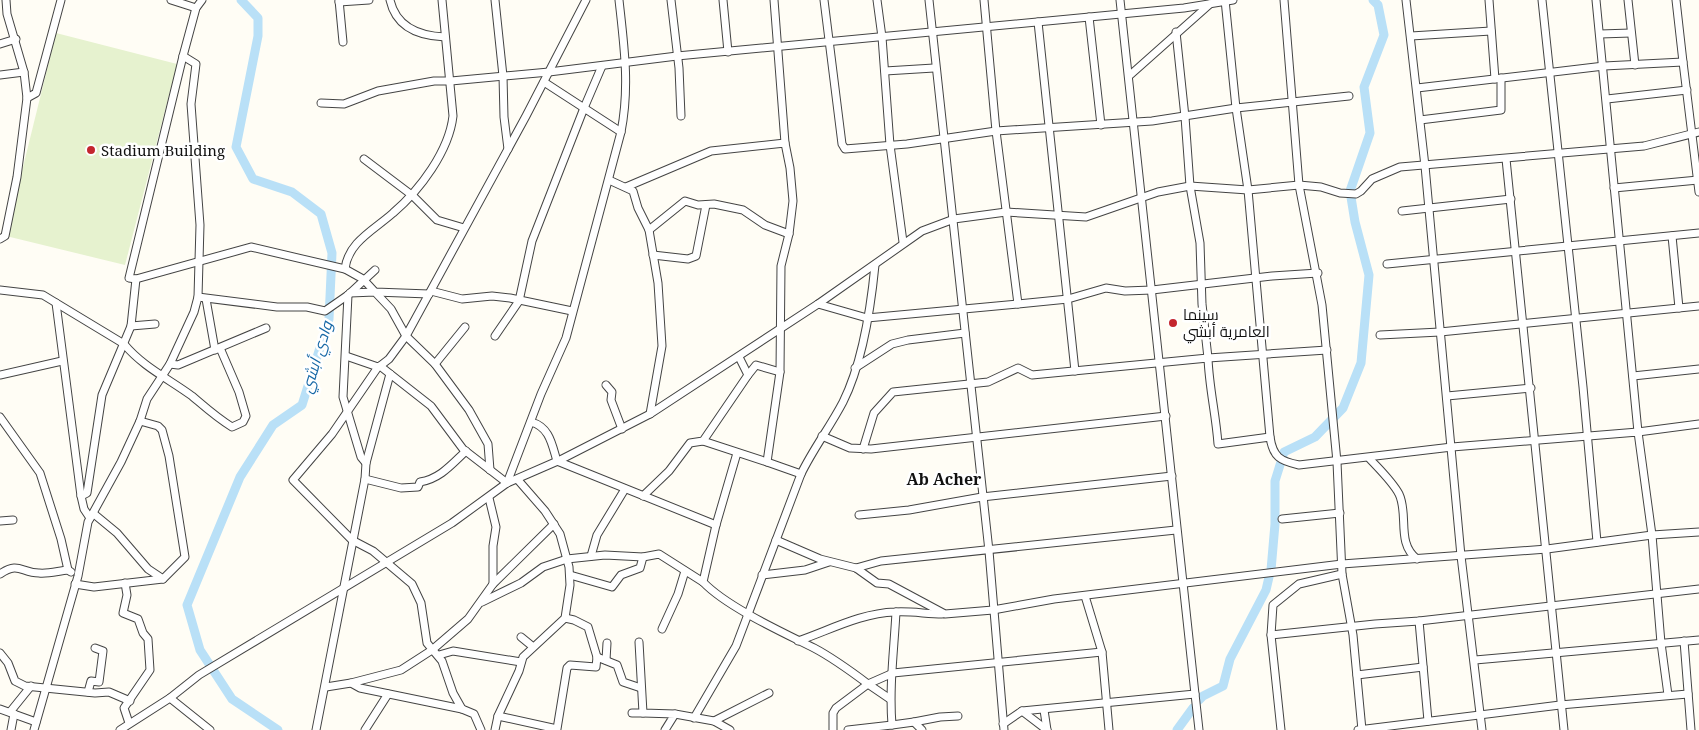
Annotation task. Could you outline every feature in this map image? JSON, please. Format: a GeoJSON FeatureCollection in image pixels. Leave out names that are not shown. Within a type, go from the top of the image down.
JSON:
{"type":"FeatureCollection","features":[{"type":"Feature","properties":{"kind":"street"},"geometry":{"type":"LineString","coordinates":[[0,239],[5,236],[18,177],[27,98],[24,72],[16,39],[4,15],[6,0]]}},
{"type":"Feature","properties":{"kind":"street"},"geometry":{"type":"LineString","coordinates":[[27,98],[36,93],[61,0]]}},
{"type":"Feature","properties":{"kind":"street"},"geometry":{"type":"LineString","coordinates":[[171,0],[196,8]]}},
{"type":"Feature","properties":{"kind":"street"},"geometry":{"type":"LineString","coordinates":[[202,0],[196,8],[128,275],[129,278],[136,279],[251,247],[344,270],[363,279],[391,308],[406,336],[436,364],[461,397],[488,444],[490,470]]}},
{"type":"Feature","properties":{"kind":"street"},"geometry":{"type":"LineString","coordinates":[[343,42],[339,1],[369,0]]}},
{"type":"Feature","properties":{"kind":"street"},"geometry":{"type":"LineString","coordinates":[[390,0],[393,12],[410,29],[422,34],[445,37]]}},
{"type":"Feature","properties":{"kind":"street"},"geometry":{"type":"LineString","coordinates":[[344,270],[350,253],[357,242],[395,212],[433,167],[449,134],[453,116],[442,0]]}},
{"type":"Feature","properties":{"kind":"street"},"geometry":{"type":"LineString","coordinates":[[494,0],[503,76],[504,117],[508,149]]}},
{"type":"Feature","properties":{"kind":"street"},"geometry":{"type":"LineString","coordinates":[[462,709],[439,655],[432,650],[425,637],[421,603],[416,588],[373,551],[352,540],[293,480],[347,413],[379,366],[389,359],[406,336],[544,82],[586,0]]}},
{"type":"Feature","properties":{"kind":"street"},"geometry":{"type":"LineString","coordinates":[[507,483],[566,338],[621,132],[627,103],[626,63],[619,0]]}},
{"type":"Feature","properties":{"kind":"street"},"geometry":{"type":"LineString","coordinates":[[671,0],[681,116]]}},
{"type":"Feature","properties":{"kind":"street"},"geometry":{"type":"LineString","coordinates":[[723,0],[728,52]]}},
{"type":"Feature","properties":{"kind":"street"},"geometry":{"type":"LineString","coordinates":[[767,462],[780,372],[781,266],[789,234],[792,188],[784,143],[774,0]]}},
{"type":"Feature","properties":{"kind":"street"},"geometry":{"type":"LineString","coordinates":[[824,0],[843,147],[846,149],[944,140],[996,131],[1133,123],[1186,117],[1236,108],[1350,96]]}},
{"type":"Feature","properties":{"kind":"street"},"geometry":{"type":"LineString","coordinates":[[877,0],[882,37],[890,145],[903,242]]}},
{"type":"Feature","properties":{"kind":"street"},"geometry":{"type":"LineString","coordinates":[[929,0],[934,68],[954,219],[982,497],[990,551],[1003,727]]}},
{"type":"Feature","properties":{"kind":"street"},"geometry":{"type":"LineString","coordinates":[[984,0],[996,131],[1018,304]]}},
{"type":"Feature","properties":{"kind":"street"},"geometry":{"type":"LineString","coordinates":[[1120,0],[1140,198],[1166,416],[1172,476],[1171,490],[1199,730]]}},
{"type":"Feature","properties":{"kind":"street"},"geometry":{"type":"LineString","coordinates":[[321,103],[344,104],[378,91],[434,80],[450,81],[549,72],[677,56],[778,48],[1122,14],[1233,0]]}},
{"type":"Feature","properties":{"kind":"street"},"geometry":{"type":"LineString","coordinates":[[1284,0],[1299,185],[1318,273],[1327,350],[1337,462],[1342,574],[1352,626],[1362,730]]}},
{"type":"Feature","properties":{"kind":"street"},"geometry":{"type":"LineString","coordinates":[[1406,0],[1425,166],[1432,260],[1452,447],[1461,556],[1482,730]]}},
{"type":"Feature","properties":{"kind":"street"},"geometry":{"type":"LineString","coordinates":[[1420,120],[1503,109],[1491,32],[1489,0]]}},
{"type":"Feature","properties":{"kind":"street"},"geometry":{"type":"LineString","coordinates":[[1542,0],[1588,435],[1597,542]]}},
{"type":"Feature","properties":{"kind":"street"},"geometry":{"type":"LineString","coordinates":[[1596,0],[1604,66],[1638,432],[1652,535],[1661,644],[1668,695]]}},
{"type":"Feature","properties":{"kind":"street"},"geometry":{"type":"LineString","coordinates":[[1628,0],[1635,66]]}},
{"type":"Feature","properties":{"kind":"street"},"geometry":{"type":"LineString","coordinates":[[1676,0],[1687,90],[1696,132],[1699,192]]}},
{"type":"Feature","properties":{"kind":"street"},"geometry":{"type":"LineString","coordinates":[[1225,1],[1236,108],[1248,190],[1262,354],[1273,452],[1288,463],[1299,465],[1452,447],[1638,432],[1699,424]]}},
{"type":"Feature","properties":{"kind":"street"},"geometry":{"type":"LineString","coordinates":[[1129,76],[1176,32],[1210,4]]}},
{"type":"Feature","properties":{"kind":"street"},"geometry":{"type":"LineString","coordinates":[[1089,17],[1101,125]]}},
{"type":"Feature","properties":{"kind":"street"},"geometry":{"type":"LineString","coordinates":[[1038,22],[1075,371]]}},
{"type":"Feature","properties":{"kind":"street"},"geometry":{"type":"LineString","coordinates":[[1176,32],[1186,117],[1190,186],[1200,243],[1203,284],[1202,304],[1210,398],[1216,420],[1218,444],[1270,437]]}},
{"type":"Feature","properties":{"kind":"street"},"geometry":{"type":"LineString","coordinates":[[1411,36],[1491,32]]}},
{"type":"Feature","properties":{"kind":"street"},"geometry":{"type":"LineString","coordinates":[[1600,34],[1632,33]]}},
{"type":"Feature","properties":{"kind":"street"},"geometry":{"type":"LineString","coordinates":[[0,44],[16,39]]}},
{"type":"Feature","properties":{"kind":"street"},"geometry":{"type":"LineString","coordinates":[[0,709],[12,713],[35,726],[78,576],[88,522],[140,421],[147,399],[170,364],[194,312],[198,298],[200,260],[199,192],[191,104],[196,64],[184,56]]}},
{"type":"Feature","properties":{"kind":"street"},"geometry":{"type":"LineString","coordinates":[[1417,88],[1604,66],[1635,66],[1683,62]]}},
{"type":"Feature","properties":{"kind":"street"},"geometry":{"type":"LineString","coordinates":[[495,336],[519,301],[532,241],[602,66]]}},
{"type":"Feature","properties":{"kind":"street"},"geometry":{"type":"LineString","coordinates":[[885,71],[934,68]]}},
{"type":"Feature","properties":{"kind":"street"},"geometry":{"type":"LineString","coordinates":[[0,75],[24,72]]}},
{"type":"Feature","properties":{"kind":"street"},"geometry":{"type":"LineString","coordinates":[[544,82],[621,132]]}},
{"type":"Feature","properties":{"kind":"street"},"geometry":{"type":"LineString","coordinates":[[1607,99],[1687,90]]}},
{"type":"Feature","properties":{"kind":"street"},"geometry":{"type":"LineString","coordinates":[[120,730],[170,698],[199,675],[489,498],[507,483],[518,480],[650,414],[739,357],[780,327],[818,304],[903,242],[922,231],[954,219],[1006,212],[1093,215],[1140,198],[1190,186],[1248,190],[1299,185],[1321,187],[1340,194],[1356,194],[1372,179],[1400,167],[1655,145],[1696,132]]}},
{"type":"Feature","properties":{"kind":"street"},"geometry":{"type":"LineString","coordinates":[[626,187],[711,151],[784,143]]}},
{"type":"Feature","properties":{"kind":"street"},"geometry":{"type":"LineString","coordinates":[[364,158],[409,195],[413,196],[438,220],[464,228]]}},
{"type":"Feature","properties":{"kind":"street"},"geometry":{"type":"LineString","coordinates":[[1506,159],[1531,388],[1557,654],[1560,705],[1564,730]]}},
{"type":"Feature","properties":{"kind":"street"},"geometry":{"type":"LineString","coordinates":[[609,180],[634,191],[638,208],[648,230],[653,255],[662,346],[650,414]]}},
{"type":"Feature","properties":{"kind":"street"},"geometry":{"type":"LineString","coordinates":[[1614,188],[1698,180]]}},
{"type":"Feature","properties":{"kind":"street"},"geometry":{"type":"LineString","coordinates":[[1402,211],[1511,199]]}},
{"type":"Feature","properties":{"kind":"street"},"geometry":{"type":"LineString","coordinates":[[648,230],[685,202],[743,210],[765,225],[789,234]]}},
{"type":"Feature","properties":{"kind":"street"},"geometry":{"type":"LineString","coordinates":[[653,255],[688,258],[696,256],[706,205]]}},
{"type":"Feature","properties":{"kind":"street"},"geometry":{"type":"LineString","coordinates":[[1387,264],[1699,233]]}},
{"type":"Feature","properties":{"kind":"street"},"geometry":{"type":"LineString","coordinates":[[1672,236],[1679,308]]}},
{"type":"Feature","properties":{"kind":"street"},"geometry":{"type":"LineString","coordinates":[[694,718],[736,646],[801,474],[844,400],[855,368],[867,318],[875,264]]}},
{"type":"Feature","properties":{"kind":"street"},"geometry":{"type":"LineString","coordinates":[[198,298],[277,307],[306,307],[325,311],[349,294],[363,279],[375,270]]}},
{"type":"Feature","properties":{"kind":"street"},"geometry":{"type":"LineString","coordinates":[[818,304],[867,318],[1068,299],[1106,288],[1125,291],[1152,290],[1318,273]]}},
{"type":"Feature","properties":{"kind":"street"},"geometry":{"type":"LineString","coordinates":[[81,496],[87,494],[105,386],[131,326],[136,279]]}},
{"type":"Feature","properties":{"kind":"street"},"geometry":{"type":"LineString","coordinates":[[0,290],[43,295],[124,344],[162,377],[192,396],[208,411],[232,427],[240,424],[246,416],[245,409],[217,349],[206,299]]}},
{"type":"Feature","properties":{"kind":"street"},"geometry":{"type":"LineString","coordinates":[[349,294],[430,292],[466,300],[492,296],[572,311]]}},
{"type":"Feature","properties":{"kind":"street"},"geometry":{"type":"LineString","coordinates":[[349,294],[344,336],[346,356],[342,388],[347,413],[361,457],[366,463]]}},
{"type":"Feature","properties":{"kind":"street"},"geometry":{"type":"LineString","coordinates":[[56,303],[62,361],[84,509],[117,533],[148,569],[163,579]]}},
{"type":"Feature","properties":{"kind":"street"},"geometry":{"type":"LineString","coordinates":[[1380,335],[1440,332],[1524,322],[1699,306]]}},
{"type":"Feature","properties":{"kind":"street"},"geometry":{"type":"LineString","coordinates":[[131,326],[155,324]]}},
{"type":"Feature","properties":{"kind":"street"},"geometry":{"type":"LineString","coordinates":[[436,364],[465,327]]}},
{"type":"Feature","properties":{"kind":"street"},"geometry":{"type":"LineString","coordinates":[[170,364],[178,365],[266,328]]}},
{"type":"Feature","properties":{"kind":"street"},"geometry":{"type":"LineString","coordinates":[[855,368],[892,344],[908,340],[965,334]]}},
{"type":"Feature","properties":{"kind":"street"},"geometry":{"type":"LineString","coordinates":[[863,449],[874,413],[893,392],[971,382],[988,382],[1018,368],[1032,375],[1208,358],[1327,350]]}},
{"type":"Feature","properties":{"kind":"street"},"geometry":{"type":"LineString","coordinates":[[346,356],[379,366],[431,406],[466,451],[507,483]]}},
{"type":"Feature","properties":{"kind":"street"},"geometry":{"type":"LineString","coordinates":[[739,357],[747,369],[748,375]]}},
{"type":"Feature","properties":{"kind":"street"},"geometry":{"type":"LineString","coordinates":[[0,375],[62,361]]}},
{"type":"Feature","properties":{"kind":"street"},"geometry":{"type":"LineString","coordinates":[[703,441],[756,365],[780,372]]}},
{"type":"Feature","properties":{"kind":"street"},"geometry":{"type":"LineString","coordinates":[[1633,376],[1699,369]]}},
{"type":"Feature","properties":{"kind":"street"},"geometry":{"type":"LineString","coordinates":[[316,730],[326,687],[342,588],[365,479],[366,463],[390,374]]}},
{"type":"Feature","properties":{"kind":"street"},"geometry":{"type":"LineString","coordinates":[[606,385],[612,392],[611,400],[622,429]]}},
{"type":"Feature","properties":{"kind":"street"},"geometry":{"type":"LineString","coordinates":[[1447,396],[1531,388]]}},
{"type":"Feature","properties":{"kind":"street"},"geometry":{"type":"LineString","coordinates":[[822,436],[850,448],[863,449],[1166,416]]}},
{"type":"Feature","properties":{"kind":"street"},"geometry":{"type":"LineString","coordinates":[[0,417],[40,473],[61,539],[68,570]]}},
{"type":"Feature","properties":{"kind":"street"},"geometry":{"type":"LineString","coordinates":[[75,584],[94,588],[163,579],[183,560],[185,554],[170,463],[162,430],[158,426],[140,421]]}},
{"type":"Feature","properties":{"kind":"street"},"geometry":{"type":"LineString","coordinates":[[531,422],[539,425],[549,434],[557,461]]}},
{"type":"Feature","properties":{"kind":"street"},"geometry":{"type":"LineString","coordinates":[[643,496],[668,471],[690,443],[703,441],[801,474]]}},
{"type":"Feature","properties":{"kind":"street"},"geometry":{"type":"LineString","coordinates":[[365,479],[401,488],[418,487],[420,482],[432,480],[443,473],[466,451]]}},
{"type":"Feature","properties":{"kind":"street"},"geometry":{"type":"LineString","coordinates":[[703,582],[716,524],[737,453]]}},
{"type":"Feature","properties":{"kind":"street"},"geometry":{"type":"LineString","coordinates":[[1369,458],[1399,494],[1406,543],[1412,555],[1417,559]]}},
{"type":"Feature","properties":{"kind":"street"},"geometry":{"type":"LineString","coordinates":[[557,461],[716,524]]}},
{"type":"Feature","properties":{"kind":"street"},"geometry":{"type":"LineString","coordinates":[[859,515],[902,511],[982,497],[1172,476]]}},
{"type":"Feature","properties":{"kind":"street"},"geometry":{"type":"LineString","coordinates":[[495,730],[498,716],[523,657],[532,646],[565,618],[570,575],[567,559],[554,524],[518,480]]}},
{"type":"Feature","properties":{"kind":"street"},"geometry":{"type":"LineString","coordinates":[[591,556],[597,535],[625,489]]}},
{"type":"Feature","properties":{"kind":"street"},"geometry":{"type":"LineString","coordinates":[[489,498],[496,527],[492,546],[493,584]]}},
{"type":"Feature","properties":{"kind":"street"},"geometry":{"type":"LineString","coordinates":[[1282,519],[1340,513]]}},
{"type":"Feature","properties":{"kind":"street"},"geometry":{"type":"LineString","coordinates":[[0,521],[13,520]]}},
{"type":"Feature","properties":{"kind":"street"},"geometry":{"type":"LineString","coordinates":[[326,687],[351,683],[401,670],[432,650],[468,619],[493,584],[554,524]]}},
{"type":"Feature","properties":{"kind":"street"},"geometry":{"type":"LineString","coordinates":[[856,568],[881,561],[1176,530]]}},
{"type":"Feature","properties":{"kind":"street"},"geometry":{"type":"LineString","coordinates":[[798,641],[850,621],[896,612],[945,614],[993,610],[1054,599],[1342,564],[1547,549],[1652,535],[1699,532]]}},
{"type":"Feature","properties":{"kind":"street"},"geometry":{"type":"LineString","coordinates":[[776,540],[829,562],[856,568],[877,583],[889,584],[945,614]]}},
{"type":"Feature","properties":{"kind":"street"},"geometry":{"type":"LineString","coordinates":[[477,605],[492,595],[521,583],[543,567],[567,559],[591,556],[644,557],[664,555],[703,582],[713,592],[826,655],[890,699]]}},
{"type":"Feature","properties":{"kind":"street"},"geometry":{"type":"LineString","coordinates":[[570,575],[612,587],[621,575],[640,568],[644,557]]}},
{"type":"Feature","properties":{"kind":"street"},"geometry":{"type":"LineString","coordinates":[[762,575],[805,570],[829,562]]}},
{"type":"Feature","properties":{"kind":"street"},"geometry":{"type":"LineString","coordinates":[[0,574],[12,567],[36,573],[68,570],[78,576]]}},
{"type":"Feature","properties":{"kind":"street"},"geometry":{"type":"LineString","coordinates":[[662,629],[685,571]]}},
{"type":"Feature","properties":{"kind":"street"},"geometry":{"type":"LineString","coordinates":[[1281,730],[1271,635],[1274,605],[1286,592],[1306,581],[1342,574]]}},
{"type":"Feature","properties":{"kind":"street"},"geometry":{"type":"LineString","coordinates":[[125,583],[127,596],[123,613],[138,619],[143,633],[148,639],[150,664],[148,674],[123,710],[130,723]]}},
{"type":"Feature","properties":{"kind":"street"},"geometry":{"type":"LineString","coordinates":[[1271,635],[1419,621],[1699,589]]}},
{"type":"Feature","properties":{"kind":"street"},"geometry":{"type":"LineString","coordinates":[[1085,596],[1102,652],[1109,730]]}},
{"type":"Feature","properties":{"kind":"street"},"geometry":{"type":"LineString","coordinates":[[892,725],[890,699],[896,612]]}},
{"type":"Feature","properties":{"kind":"street"},"geometry":{"type":"LineString","coordinates":[[498,716],[558,730],[567,668],[570,665],[596,667],[597,657],[588,627],[565,618]]}},
{"type":"Feature","properties":{"kind":"street"},"geometry":{"type":"LineString","coordinates":[[1419,621],[1428,721]]}},
{"type":"Feature","properties":{"kind":"street"},"geometry":{"type":"LineString","coordinates":[[521,638],[532,646]]}},
{"type":"Feature","properties":{"kind":"street"},"geometry":{"type":"LineString","coordinates":[[1475,660],[1699,640]]}},
{"type":"Feature","properties":{"kind":"street"},"geometry":{"type":"LineString","coordinates":[[1684,641],[1692,730]]}},
{"type":"Feature","properties":{"kind":"street"},"geometry":{"type":"LineString","coordinates":[[639,642],[643,713]]}},
{"type":"Feature","properties":{"kind":"street"},"geometry":{"type":"LineString","coordinates":[[606,660],[607,643]]}},
{"type":"Feature","properties":{"kind":"street"},"geometry":{"type":"LineString","coordinates":[[88,692],[91,681],[99,682],[103,651],[95,648]]}},
{"type":"Feature","properties":{"kind":"street"},"geometry":{"type":"LineString","coordinates":[[439,655],[453,651],[522,662]]}},
{"type":"Feature","properties":{"kind":"street"},"geometry":{"type":"LineString","coordinates":[[832,730],[833,713],[836,708],[868,684],[893,673],[1102,652]]}},
{"type":"Feature","properties":{"kind":"street"},"geometry":{"type":"LineString","coordinates":[[0,654],[8,663],[15,681],[31,686],[88,692],[109,692],[130,700]]}},
{"type":"Feature","properties":{"kind":"street"},"geometry":{"type":"LineString","coordinates":[[597,657],[617,665],[622,682],[641,688]]}},
{"type":"Feature","properties":{"kind":"street"},"geometry":{"type":"LineString","coordinates":[[1357,675],[1423,667]]}},
{"type":"Feature","properties":{"kind":"street"},"geometry":{"type":"LineString","coordinates":[[351,683],[360,688],[462,709],[474,714],[481,730]]}},
{"type":"Feature","properties":{"kind":"street"},"geometry":{"type":"LineString","coordinates":[[11,730],[12,713],[31,686]]}},
{"type":"Feature","properties":{"kind":"street"},"geometry":{"type":"LineString","coordinates":[[714,721],[769,693]]}},
{"type":"Feature","properties":{"kind":"street"},"geometry":{"type":"LineString","coordinates":[[364,730],[388,694]]}},
{"type":"Feature","properties":{"kind":"street"},"geometry":{"type":"LineString","coordinates":[[1003,727],[1022,712],[1195,694]]}},
{"type":"Feature","properties":{"kind":"street"},"geometry":{"type":"LineString","coordinates":[[1358,730],[1560,705],[1688,694]]}},
{"type":"Feature","properties":{"kind":"street"},"geometry":{"type":"LineString","coordinates":[[170,698],[210,730]]}},
{"type":"Feature","properties":{"kind":"street"},"geometry":{"type":"LineString","coordinates":[[1044,710],[1047,730]]}},
{"type":"Feature","properties":{"kind":"street"},"geometry":{"type":"LineString","coordinates":[[1022,712],[1047,730]]}},
{"type":"Feature","properties":{"kind":"street"},"geometry":{"type":"LineString","coordinates":[[632,713],[675,714],[714,721],[725,729]]}},
{"type":"Feature","properties":{"kind":"street"},"geometry":{"type":"LineString","coordinates":[[665,730],[675,714]]}},
{"type":"Feature","properties":{"kind":"street"},"geometry":{"type":"LineString","coordinates":[[848,730],[958,716]]}},
{"type":"Feature","properties":{"kind":"street"},"geometry":{"type":"LineString","coordinates":[[914,722],[922,730]]}},
{"type":"Feature","properties":{"kind":"green space","name":"Stadium Building"},"geometry":{"type":"Polygon","coordinates":[[[56,33],[177,64],[125,265],[6,236],[56,33]]]}},
{"type":"Feature","properties":{"kind":"waterway","name":"وادي أبشي"},"geometry":{"type":"LineString","coordinates":[[241,0],[258,18],[258,36],[236,147],[253,179],[292,192],[321,214],[332,253],[329,319],[302,405],[273,425],[240,477],[187,605],[200,650],[232,699],[278,730]]}},
{"type":"Feature","properties":{"kind":"waterway"},"geometry":{"type":"LineString","coordinates":[[1271,570],[1275,524],[1275,481],[1284,452],[1315,437],[1343,408],[1361,363],[1369,275],[1355,222],[1350,191],[1370,133],[1364,87],[1384,35],[1378,5],[1373,0]]}},
{"type":"Feature","properties":{"kind":"waterway"},"geometry":{"type":"LineString","coordinates":[[1199,700],[1223,686],[1230,659],[1266,590],[1269,577]]}},
{"type":"Feature","properties":{"kind":"waterway"},"geometry":{"type":"LineString","coordinates":[[1177,730],[1193,708]]}},
{"type":"Feature","properties":{"kind":"place","name":"Stadium Building"},"geometry":{"type":"Point","coordinates":[91,150]}},
{"type":"Feature","properties":{"kind":"place","name":"سينما العامرية أبشي"},"geometry":{"type":"Point","coordinates":[1173,323]}},
{"type":"Feature","properties":{"kind":"district","name":"Ab Acher"},"geometry":{"type":"Point","coordinates":[944,479]}}]}
